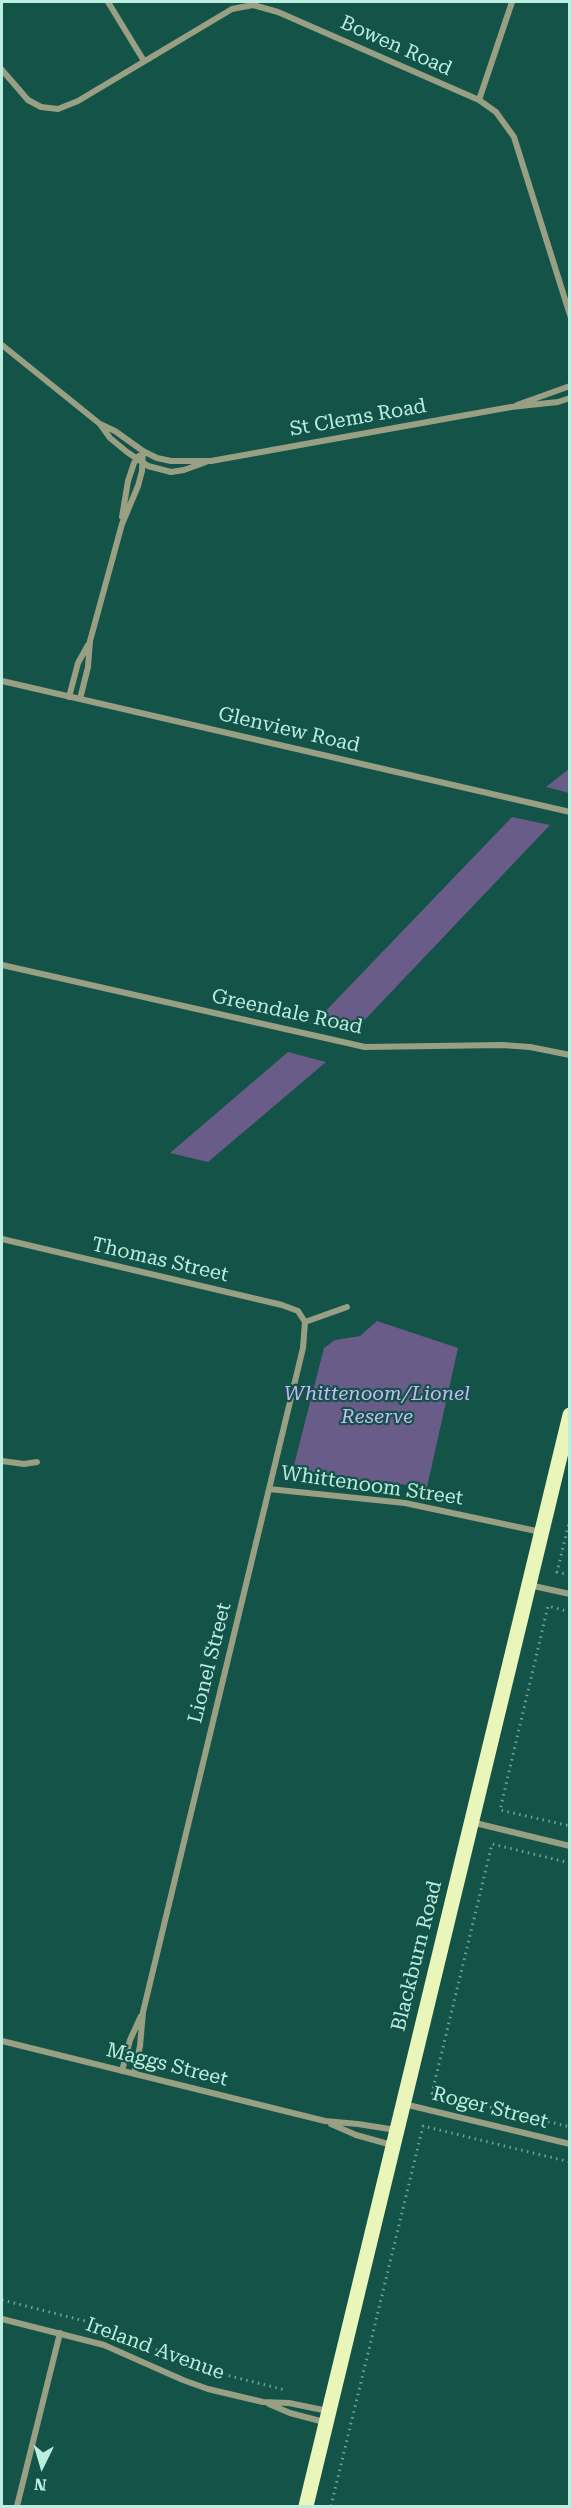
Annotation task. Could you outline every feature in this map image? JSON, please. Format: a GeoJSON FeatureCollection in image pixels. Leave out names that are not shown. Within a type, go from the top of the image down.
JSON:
{"type":"FeatureCollection","features":[{"type":"Feature","properties":{"kind":"main road","name":"Blackburn Road"},"geometry":{"type":"LineString","coordinates":[[306,2506],[570,1415]]}},
{"type":"Feature","properties":{"kind":"street"},"geometry":{"type":"LineString","coordinates":[[108,2],[144,61]]}},
{"type":"Feature","properties":{"kind":"street"},"geometry":{"type":"LineString","coordinates":[[479,100],[512,2]]}},
{"type":"Feature","properties":{"kind":"street","name":"Bowen Road"},"geometry":{"type":"LineString","coordinates":[[2,70],[28,100],[41,107],[58,109],[78,101],[232,9],[247,5],[278,12],[479,100],[496,112],[514,137],[569,316]]}},
{"type":"Feature","properties":{"kind":"street","name":"St Clems Road"},"geometry":{"type":"LineString","coordinates":[[2,345],[100,424],[115,431],[143,451],[157,458],[171,461],[211,461]]}},
{"type":"Feature","properties":{"kind":"street","name":"St Clems Road"},"geometry":{"type":"LineString","coordinates":[[511,407],[570,386]]}},
{"type":"Feature","properties":{"kind":"street","name":"St Clems Road"},"geometry":{"type":"LineString","coordinates":[[100,424],[110,438],[137,459],[161,471],[171,472],[211,461],[570,398]]}},
{"type":"Feature","properties":{"kind":"street"},"geometry":{"type":"LineString","coordinates":[[80,699],[88,667],[90,642],[122,524],[128,481],[143,451]]}},
{"type":"Feature","properties":{"kind":"street"},"geometry":{"type":"LineString","coordinates":[[122,524],[138,486],[143,451]]}},
{"type":"Feature","properties":{"kind":"street"},"geometry":{"type":"LineString","coordinates":[[69,697],[78,663],[90,642]]}},
{"type":"Feature","properties":{"kind":"street","name":"Glenview Road"},"geometry":{"type":"LineString","coordinates":[[2,681],[570,812]]}},
{"type":"Feature","properties":{"kind":"street","name":"Greendale Road"},"geometry":{"type":"LineString","coordinates":[[2,965],[365,1047],[502,1045],[530,1047],[570,1055]]}},
{"type":"Feature","properties":{"kind":"street","name":"Thomas Street"},"geometry":{"type":"LineString","coordinates":[[2,1239],[282,1305],[298,1311],[305,1322]]}},
{"type":"Feature","properties":{"kind":"street"},"geometry":{"type":"LineString","coordinates":[[305,1322],[347,1307]]}},
{"type":"Feature","properties":{"kind":"street","name":"Lionel Street"},"geometry":{"type":"LineString","coordinates":[[134,2074],[140,2046],[143,2012],[303,1348],[305,1322]]}},
{"type":"Feature","properties":{"kind":"street"},"geometry":{"type":"LineString","coordinates":[[2,1461],[24,1464],[37,1462]]}},
{"type":"Feature","properties":{"kind":"street","name":"Whittenoom Street"},"geometry":{"type":"LineString","coordinates":[[269,1489],[405,1503],[541,1532]]}},
{"type":"Feature","properties":{"kind":"street"},"geometry":{"type":"LineString","coordinates":[[529,1585],[570,1594]]}},
{"type":"Feature","properties":{"kind":"street"},"geometry":{"type":"LineString","coordinates":[[471,1822],[570,1846]]}},
{"type":"Feature","properties":{"kind":"street","name":"Lionel Street"},"geometry":{"type":"LineString","coordinates":[[122,2071],[130,2040],[143,2012]]}},
{"type":"Feature","properties":{"kind":"street","name":"Maggs Street"},"geometry":{"type":"LineString","coordinates":[[2,2041],[325,2121],[397,2130]]}},
{"type":"Feature","properties":{"kind":"street","name":"Roger Street"},"geometry":{"type":"LineString","coordinates":[[403,2104],[570,2144]]}},
{"type":"Feature","properties":{"kind":"street","name":"Maggs Street"},"geometry":{"type":"LineString","coordinates":[[325,2121],[356,2135],[393,2146]]}},
{"type":"Feature","properties":{"kind":"street","name":"Ireland Avenue"},"geometry":{"type":"LineString","coordinates":[[2,2319],[104,2345],[197,2385],[262,2402],[290,2414],[328,2417]]}},
{"type":"Feature","properties":{"kind":"street"},"geometry":{"type":"LineString","coordinates":[[17,2506],[60,2333]]}},
{"type":"Feature","properties":{"kind":"street","name":"Ireland Avenue"},"geometry":{"type":"LineString","coordinates":[[262,2402],[290,2403],[328,2417]]}},
{"type":"Feature","properties":{"kind":"path"},"geometry":{"type":"LineString","coordinates":[[570,1519],[557,1572],[570,1575]]}},
{"type":"Feature","properties":{"kind":"path"},"geometry":{"type":"LineString","coordinates":[[570,1612],[548,1606],[500,1810],[570,1826]]}},
{"type":"Feature","properties":{"kind":"path"},"geometry":{"type":"LineString","coordinates":[[570,1863],[492,1844],[432,2093],[570,2127]]}},
{"type":"Feature","properties":{"kind":"path"},"geometry":{"type":"LineString","coordinates":[[331,2506],[423,2126],[570,2162]]}},
{"type":"Feature","properties":{"kind":"path"},"geometry":{"type":"LineString","coordinates":[[2,2300],[105,2326],[195,2367],[285,2390]]}},
{"type":"Feature","properties":{"kind":"green space"},"geometry":{"type":"Polygon","coordinates":[[[569,769],[569,793],[546,787],[569,769]]]}},
{"type":"Feature","properties":{"kind":"green space"},"geometry":{"type":"Polygon","coordinates":[[[512,817],[550,825],[357,1028],[318,1019],[512,817]]]}},
{"type":"Feature","properties":{"kind":"green space"},"geometry":{"type":"Polygon","coordinates":[[[288,1052],[326,1062],[208,1162],[170,1153],[288,1052]]]}},
{"type":"Feature","properties":{"kind":"green space","name":"Whittenoom/Lionel Reserve"},"geometry":{"type":"Polygon","coordinates":[[[377,1321],[458,1348],[427,1487],[301,1474],[294,1465],[324,1348],[335,1340],[360,1336],[377,1321]]]}}]}
